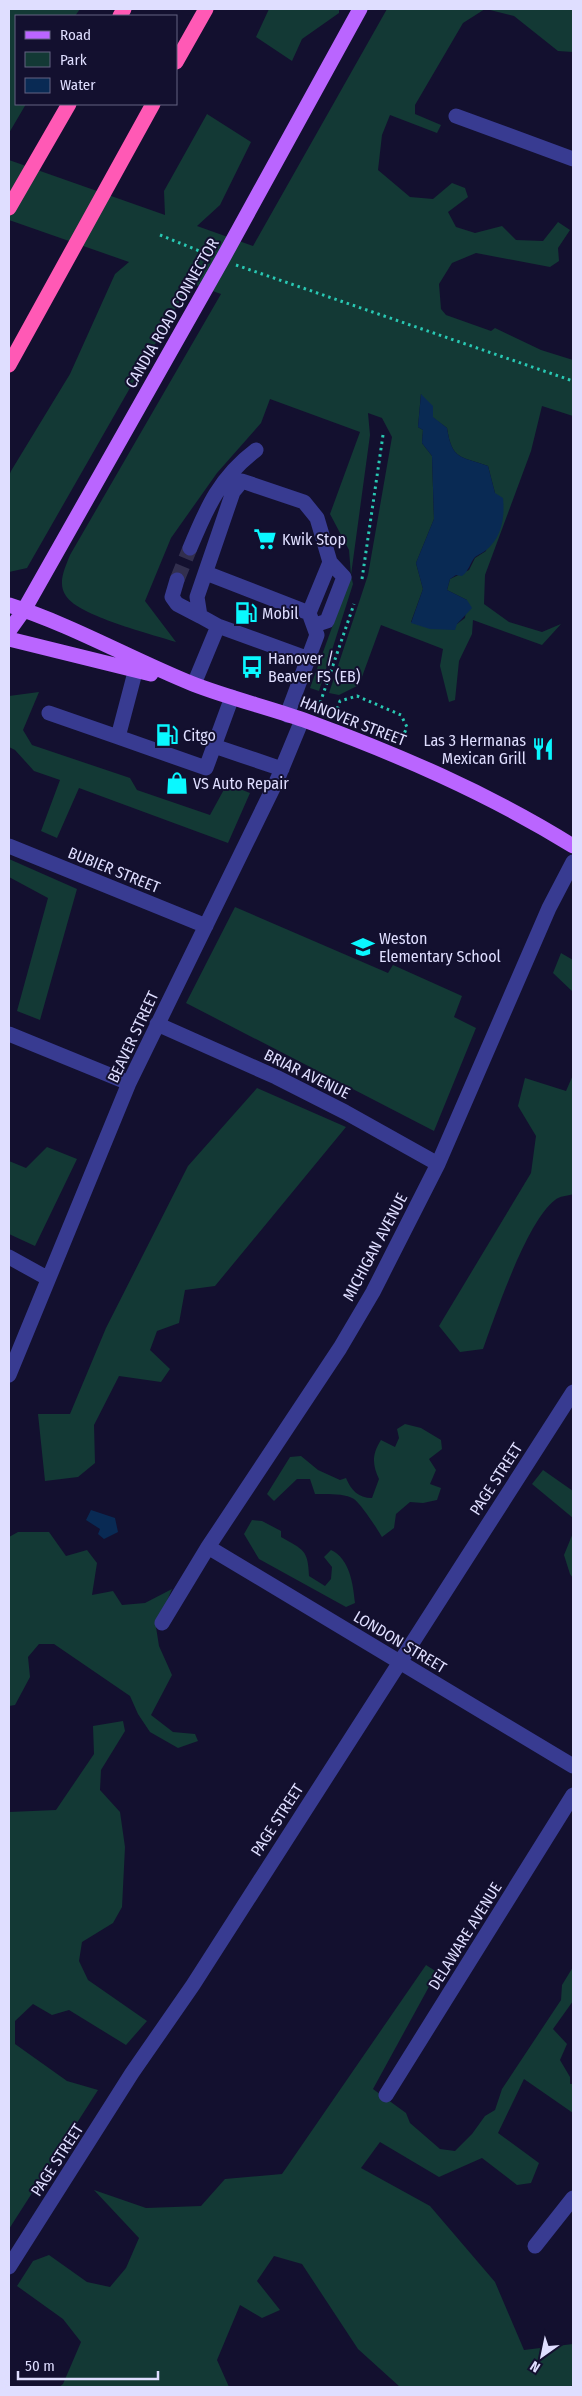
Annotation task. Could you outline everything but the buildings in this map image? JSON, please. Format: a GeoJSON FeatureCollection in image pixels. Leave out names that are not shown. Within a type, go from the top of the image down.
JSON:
{"type":"FeatureCollection","features":[{"type":"Feature","properties":{"kind":"highway"},"geometry":{"type":"LineString","coordinates":[[178,58],[206,9]]}},
{"type":"Feature","properties":{"kind":"highway"},"geometry":{"type":"LineString","coordinates":[[9,208],[68,105]]}},
{"type":"Feature","properties":{"kind":"highway"},"geometry":{"type":"LineString","coordinates":[[9,366],[152,105]]}},
{"type":"Feature","properties":{"kind":"main road","name":"CANDIA ROAD CONNECTOR"},"geometry":{"type":"LineString","coordinates":[[9,631],[24,610],[222,260],[360,9]]}},
{"type":"Feature","properties":{"kind":"main road","name":"HANOVER STREET"},"geometry":{"type":"LineString","coordinates":[[9,605],[76,630],[137,665]]}},
{"type":"Feature","properties":{"kind":"main road","name":"HANOVER STREET"},"geometry":{"type":"LineString","coordinates":[[9,639],[137,665],[302,720],[395,755],[491,799],[573,846]]}},
{"type":"Feature","properties":{"kind":"street"},"geometry":{"type":"LineString","coordinates":[[456,116],[573,159]]}},
{"type":"Feature","properties":{"kind":"street"},"geometry":{"type":"LineString","coordinates":[[190,548],[207,507],[237,464],[256,450]]}},
{"type":"Feature","properties":{"kind":"street"},"geometry":{"type":"LineString","coordinates":[[200,616],[197,597],[233,492],[242,481],[304,502],[318,518],[330,562],[312,619],[317,635],[287,715]]}},
{"type":"Feature","properties":{"kind":"street"},"geometry":{"type":"LineString","coordinates":[[206,573],[312,619]]}},
{"type":"Feature","properties":{"kind":"street"},"geometry":{"type":"LineString","coordinates":[[177,580],[172,597],[176,604],[218,626],[309,659]]}},
{"type":"Feature","properties":{"kind":"street"},"geometry":{"type":"LineString","coordinates":[[194,684],[218,626]]}},
{"type":"Feature","properties":{"kind":"street"},"geometry":{"type":"LineString","coordinates":[[118,737],[137,665]]}},
{"type":"Feature","properties":{"kind":"street"},"geometry":{"type":"LineString","coordinates":[[49,713],[206,768],[232,697]]}},
{"type":"Feature","properties":{"kind":"street","name":"BEAVER STREET"},"geometry":{"type":"LineString","coordinates":[[9,1375],[47,1278],[130,1083],[282,769],[302,720]]}},
{"type":"Feature","properties":{"kind":"street"},"geometry":{"type":"LineString","coordinates":[[214,746],[282,769]]}},
{"type":"Feature","properties":{"kind":"street","name":"BUBIER STREET"},"geometry":{"type":"LineString","coordinates":[[9,846],[206,926]]}},
{"type":"Feature","properties":{"kind":"street","name":"MICHIGAN AVENUE"},"geometry":{"type":"LineString","coordinates":[[162,1623],[208,1547],[340,1348],[373,1292],[438,1164],[549,908],[573,862]]}},
{"type":"Feature","properties":{"kind":"street","name":"BRIAR AVENUE"},"geometry":{"type":"LineString","coordinates":[[157,1024],[285,1082],[345,1112],[438,1164]]}},
{"type":"Feature","properties":{"kind":"street"},"geometry":{"type":"LineString","coordinates":[[9,1034],[130,1083]]}},
{"type":"Feature","properties":{"kind":"street"},"geometry":{"type":"LineString","coordinates":[[9,1257],[47,1278]]}},
{"type":"Feature","properties":{"kind":"street","name":"PAGE STREET"},"geometry":{"type":"LineString","coordinates":[[9,2267],[132,2073],[193,1985],[573,1392]]}},
{"type":"Feature","properties":{"kind":"street","name":"LONDON STREET"},"geometry":{"type":"LineString","coordinates":[[208,1547],[573,1766]]}},
{"type":"Feature","properties":{"kind":"street","name":"DELAWARE AVENUE"},"geometry":{"type":"LineString","coordinates":[[386,2096],[573,1795]]}},
{"type":"Feature","properties":{"kind":"street"},"geometry":{"type":"LineString","coordinates":[[535,2246],[573,2198]]}},
{"type":"Feature","properties":{"kind":"path"},"geometry":{"type":"LineString","coordinates":[[160,236],[222,260],[573,381]]}},
{"type":"Feature","properties":{"kind":"path"},"geometry":{"type":"LineString","coordinates":[[329,730],[340,701],[357,696],[401,715],[407,727],[395,755]]}},
{"type":"Feature","properties":{"kind":"green space"},"geometry":{"type":"Polygon","coordinates":[[[9,9],[80,9],[76,15],[15,15],[15,105],[25,105],[9,133],[9,9]]]}},
{"type":"Feature","properties":{"kind":"green space"},"geometry":{"type":"Polygon","coordinates":[[[269,9],[339,9],[339,13],[302,39],[292,61],[256,37],[269,9]]]}},
{"type":"Feature","properties":{"kind":"green space"},"geometry":{"type":"Polygon","coordinates":[[[387,9],[485,9],[463,23],[415,105],[415,114],[441,125],[437,133],[390,115],[382,135],[378,170],[410,197],[433,199],[452,183],[465,188],[468,197],[448,212],[456,227],[475,233],[502,226],[516,240],[543,241],[558,222],[570,230],[558,248],[559,261],[550,267],[476,253],[452,263],[439,284],[441,309],[446,315],[491,331],[495,328],[541,350],[573,360],[573,416],[542,406],[531,451],[485,575],[484,604],[509,622],[542,632],[561,624],[542,645],[473,620],[472,634],[459,661],[455,700],[449,702],[440,666],[443,649],[381,625],[359,685],[339,695],[329,693],[368,575],[392,437],[382,418],[368,413],[370,435],[351,575],[349,550],[330,514],[360,432],[270,399],[261,423],[217,473],[171,538],[145,601],[176,642],[116,624],[73,603],[66,596],[62,586],[63,576],[70,555],[221,294],[190,283],[27,568],[9,572],[9,476],[70,374],[115,274],[129,262],[9,220],[9,160],[165,215],[164,191],[207,114],[251,142],[220,205],[197,226],[253,246],[387,9]],[[421,394],[418,427],[423,430],[422,443],[432,456],[434,519],[416,563],[423,589],[411,622],[457,624],[465,618],[467,600],[447,590],[450,579],[469,570],[475,558],[486,551],[495,493],[488,466],[459,455],[452,446],[447,428],[432,417],[421,394]]]}},
{"type":"Feature","properties":{"kind":"green space"},"geometry":{"type":"Polygon","coordinates":[[[486,9],[573,9],[573,52],[558,51],[514,16],[486,9]]]}},
{"type":"Feature","properties":{"kind":"green space"},"geometry":{"type":"Polygon","coordinates":[[[351,575],[353,584],[319,691],[310,688],[351,575]]]}},
{"type":"Feature","properties":{"kind":"green space"},"geometry":{"type":"Polygon","coordinates":[[[39,692],[23,730],[32,745],[130,778],[137,790],[210,815],[227,784],[250,793],[228,843],[79,788],[57,838],[41,831],[60,780],[34,771],[15,750],[9,747],[9,696],[39,692]]]}},
{"type":"Feature","properties":{"kind":"green space"},"geometry":{"type":"Polygon","coordinates":[[[9,859],[77,889],[40,1020],[17,1011],[48,898],[9,877],[9,859]]]}},
{"type":"Feature","properties":{"kind":"green space"},"geometry":{"type":"Polygon","coordinates":[[[235,907],[388,973],[393,965],[462,996],[454,1017],[476,1028],[434,1131],[186,1003],[235,907]]]}},
{"type":"Feature","properties":{"kind":"green space"},"geometry":{"type":"Polygon","coordinates":[[[561,953],[573,960],[573,992],[553,973],[561,953]]]}},
{"type":"Feature","properties":{"kind":"green space"},"geometry":{"type":"Polygon","coordinates":[[[573,1075],[573,1194],[555,1200],[544,1211],[534,1227],[513,1269],[483,1349],[460,1352],[439,1326],[531,1173],[536,1136],[518,1106],[525,1078],[566,1091],[573,1075]]]}},
{"type":"Feature","properties":{"kind":"green space"},"geometry":{"type":"Polygon","coordinates":[[[257,1088],[346,1127],[215,1286],[185,1290],[179,1323],[157,1331],[150,1350],[170,1369],[161,1382],[119,1376],[94,1425],[95,1463],[78,1477],[45,1481],[38,1414],[70,1414],[106,1328],[188,1166],[257,1088]]]}},
{"type":"Feature","properties":{"kind":"green space"},"geometry":{"type":"Polygon","coordinates":[[[47,1147],[77,1159],[35,1246],[9,1234],[9,1161],[26,1168],[47,1147]]]}},
{"type":"Feature","properties":{"kind":"green space"},"geometry":{"type":"Polygon","coordinates":[[[405,1424],[421,1428],[441,1440],[442,1449],[429,1459],[436,1470],[430,1484],[441,1488],[437,1500],[423,1503],[410,1502],[396,1514],[394,1528],[382,1537],[365,1511],[354,1499],[340,1495],[315,1494],[310,1479],[297,1479],[274,1501],[267,1494],[290,1457],[301,1456],[318,1470],[340,1480],[346,1478],[350,1486],[359,1495],[372,1498],[379,1479],[374,1459],[378,1445],[381,1440],[395,1447],[399,1438],[397,1429],[405,1424]]]}},
{"type":"Feature","properties":{"kind":"green space"},"geometry":{"type":"Polygon","coordinates":[[[543,1470],[573,1491],[573,1518],[532,1484],[543,1470]]]}},
{"type":"Feature","properties":{"kind":"green space"},"geometry":{"type":"Polygon","coordinates":[[[252,1520],[262,1521],[281,1531],[281,1537],[299,1548],[306,1555],[309,1576],[325,1586],[331,1579],[332,1567],[324,1557],[331,1550],[337,1554],[342,1559],[349,1573],[355,1603],[346,1607],[259,1559],[244,1534],[252,1520]]]}},
{"type":"Feature","properties":{"kind":"green space"},"geometry":{"type":"Polygon","coordinates":[[[18,1532],[49,1532],[66,1556],[87,1550],[97,1563],[92,1595],[113,1591],[122,1605],[145,1603],[172,1589],[156,1627],[159,1646],[172,1675],[151,1715],[173,1732],[195,1734],[198,1741],[178,1748],[150,1732],[138,1714],[130,1696],[54,1644],[39,1644],[28,1657],[30,1677],[15,1705],[9,1706],[9,1537],[18,1532]]]}},
{"type":"Feature","properties":{"kind":"green space"},"geometry":{"type":"Polygon","coordinates":[[[573,1533],[573,1578],[564,1555],[573,1533]]]}},
{"type":"Feature","properties":{"kind":"green space"},"geometry":{"type":"Polygon","coordinates":[[[123,1721],[125,1731],[101,1770],[100,1790],[120,1812],[125,1847],[122,1907],[113,1923],[82,1942],[79,1961],[88,1980],[147,2021],[126,2045],[69,2010],[52,2015],[33,2004],[15,2021],[15,2044],[67,2081],[98,2090],[9,2229],[9,1812],[56,1810],[94,1754],[93,1726],[123,1721]]]}},
{"type":"Feature","properties":{"kind":"green space"},"geometry":{"type":"Polygon","coordinates":[[[426,1965],[437,1972],[373,2089],[406,2113],[410,2123],[440,2149],[455,2151],[472,2134],[485,2116],[495,2110],[502,2089],[561,2000],[562,1985],[573,1967],[573,2001],[553,2029],[567,2044],[560,2060],[570,2077],[570,2084],[573,2084],[573,2113],[524,2079],[498,2133],[539,2163],[531,2183],[517,2185],[482,2158],[439,2177],[380,2142],[361,2168],[430,2206],[495,2282],[524,2350],[573,2344],[573,2383],[571,2387],[400,2387],[358,2349],[302,2264],[274,2256],[257,2281],[280,2310],[262,2318],[240,2305],[217,2360],[229,2387],[59,2387],[63,2384],[81,2342],[63,2319],[17,2286],[33,2261],[49,2255],[87,2282],[110,2287],[126,2268],[139,2238],[94,2190],[146,2208],[201,2206],[225,2179],[282,2174],[426,1965]]]}},
{"type":"Feature","properties":{"kind":"water"},"geometry":{"type":"Polygon","coordinates":[[[421,394],[433,406],[433,417],[447,428],[455,451],[464,458],[488,466],[495,493],[503,498],[503,520],[499,534],[491,546],[475,557],[462,576],[456,575],[450,579],[447,590],[467,600],[472,608],[457,624],[455,630],[430,629],[411,623],[423,589],[416,563],[434,519],[432,456],[422,443],[423,430],[418,427],[421,394]]]}},
{"type":"Feature","properties":{"kind":"water"},"geometry":{"type":"Polygon","coordinates":[[[91,1510],[115,1518],[118,1532],[104,1539],[98,1534],[100,1529],[86,1520],[91,1510]]]}},
{"type":"Feature","properties":{"kind":"tunnel"},"geometry":{"type":"LineString","coordinates":[[177,580],[190,548]]}},
{"type":"Feature","properties":{"kind":"place","name":"Kwik Stop"},"geometry":{"type":"Point","coordinates":[265,539]}},
{"type":"Feature","properties":{"kind":"place","name":"Mobil"},"geometry":{"type":"Point","coordinates":[246,613]}},
{"type":"Feature","properties":{"kind":"place","name":"Hanover / Beaver FS (EB)"},"geometry":{"type":"Point","coordinates":[252,667]}},
{"type":"Feature","properties":{"kind":"place","name":"Citgo"},"geometry":{"type":"Point","coordinates":[167,735]}},
{"type":"Feature","properties":{"kind":"place","name":"Las 3 Hermanas Mexican Grill"},"geometry":{"type":"Point","coordinates":[543,749]}},
{"type":"Feature","properties":{"kind":"place","name":"VS Auto Repair"},"geometry":{"type":"Point","coordinates":[177,783]}},
{"type":"Feature","properties":{"kind":"place","name":"Weston Elementary School"},"geometry":{"type":"Point","coordinates":[363,947]}}]}
